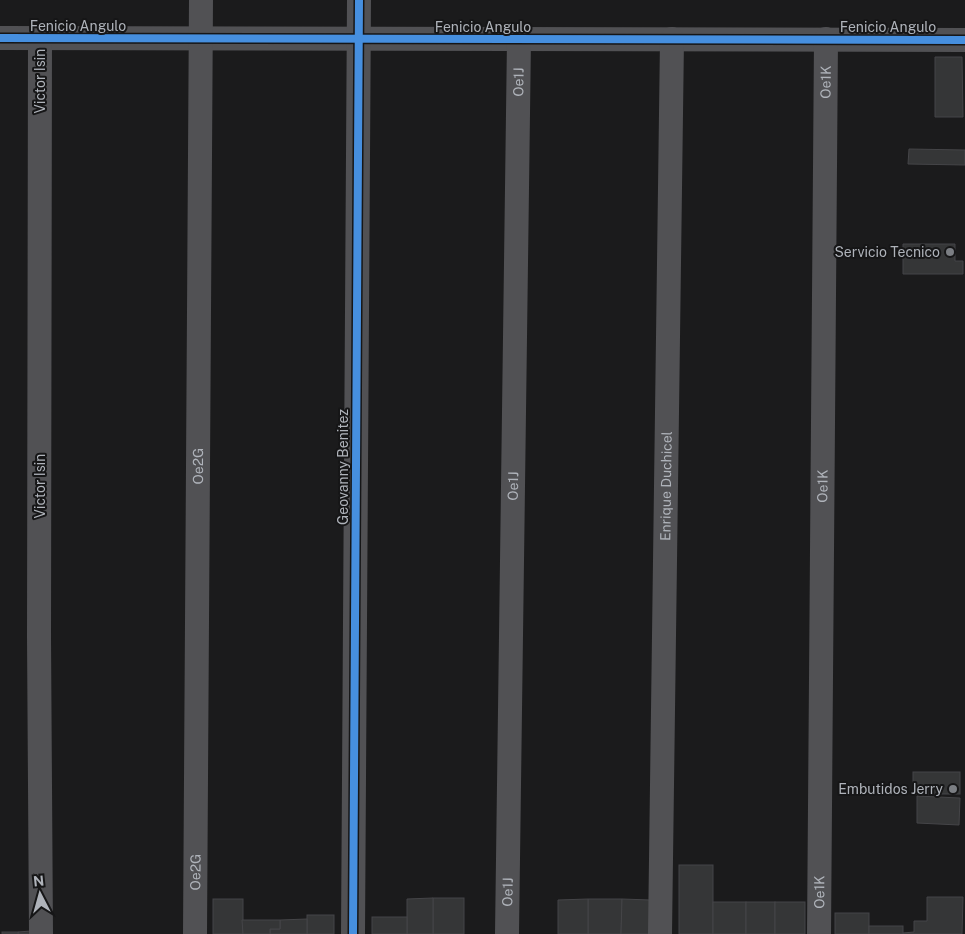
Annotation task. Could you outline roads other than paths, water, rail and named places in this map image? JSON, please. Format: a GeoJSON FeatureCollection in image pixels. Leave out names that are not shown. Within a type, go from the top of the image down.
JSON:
{"type":"FeatureCollection","features":[{"type":"Feature","properties":{"kind":"street","name":"Oe2G"},"geometry":{"type":"LineString","coordinates":[[195,934],[202,0]]}},
{"type":"Feature","properties":{"kind":"street","name":"Geovanny Benitez"},"geometry":{"type":"LineString","coordinates":[[353,934],[358,0]]}},
{"type":"Feature","properties":{"kind":"street","name":"Fenicio Angulo"},"geometry":{"type":"LineString","coordinates":[[0,38],[965,40]]}},
{"type":"Feature","properties":{"kind":"street","name":"Victor Isin"},"geometry":{"type":"LineString","coordinates":[[40,38],[39,647],[41,934]]}},
{"type":"Feature","properties":{"kind":"street","name":"Oe1J"},"geometry":{"type":"LineString","coordinates":[[508,934],[519,39]]}},
{"type":"Feature","properties":{"kind":"street","name":"Enrique Duchicel"},"geometry":{"type":"LineString","coordinates":[[660,934],[672,39]]}},
{"type":"Feature","properties":{"kind":"street","name":"Oe1K"},"geometry":{"type":"LineString","coordinates":[[819,934],[826,39]]}},
{"type":"Feature","properties":{"kind":"place","name":"Servicio Tecnico"},"geometry":{"type":"Point","coordinates":[950,252]}},
{"type":"Feature","properties":{"kind":"place","name":"Embutidos Jerry"},"geometry":{"type":"Point","coordinates":[953,789]}}]}
